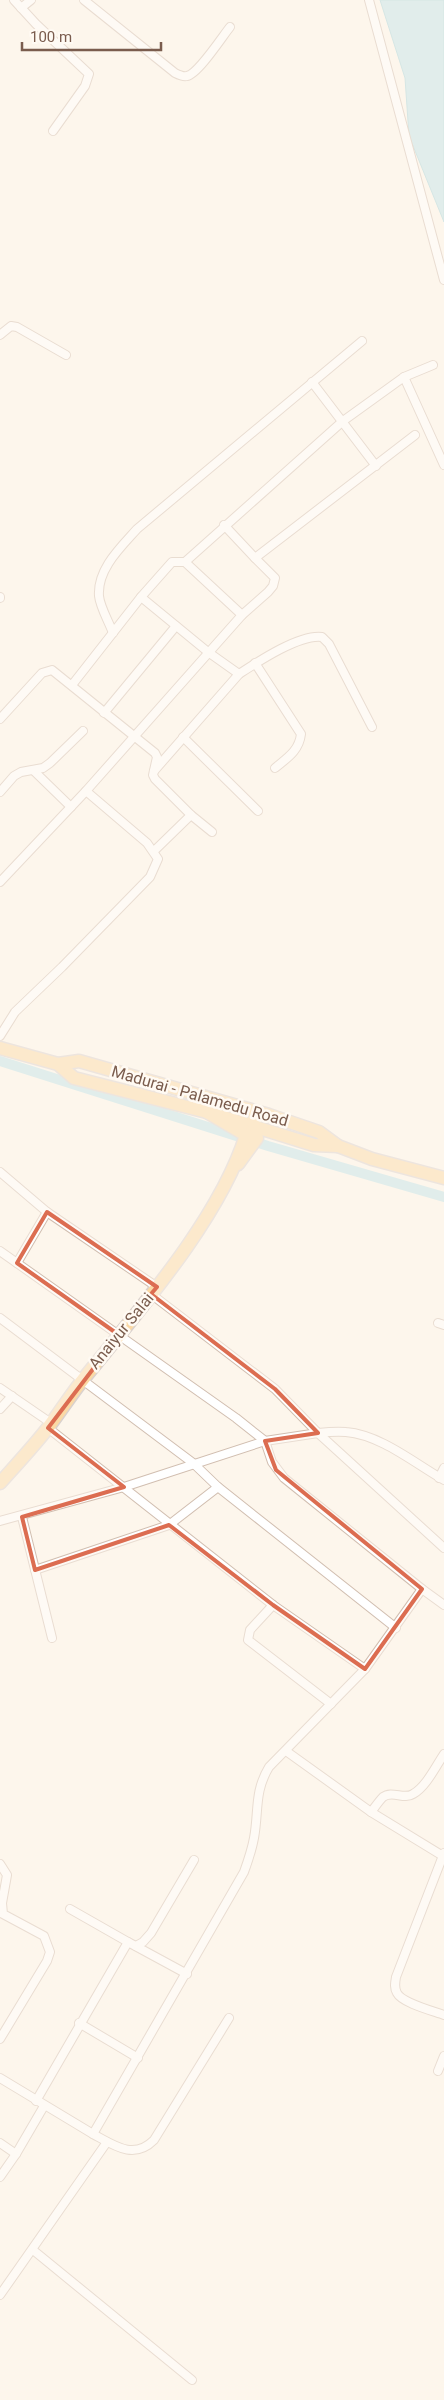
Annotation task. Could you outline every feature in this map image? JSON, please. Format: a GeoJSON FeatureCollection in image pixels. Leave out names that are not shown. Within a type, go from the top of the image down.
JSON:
{"type":"FeatureCollection","features":[{"type":"Feature","properties":{"kind":"main road","name":"Madurai - Palamedu Road"},"geometry":{"type":"LineString","coordinates":[[0,1048],[58,1064],[79,1062],[269,1115],[319,1132],[338,1146],[372,1159],[444,1178]]}},
{"type":"Feature","properties":{"kind":"main road","name":"Madurai - Palamedu Road"},"geometry":{"type":"LineString","coordinates":[[58,1064],[74,1078],[207,1112],[251,1137],[293,1138],[314,1145],[338,1146]]}},
{"type":"Feature","properties":{"kind":"main road"},"geometry":{"type":"LineString","coordinates":[[168,1102],[174,1088]]}},
{"type":"Feature","properties":{"kind":"main road"},"geometry":{"type":"LineString","coordinates":[[250,1110],[251,1137]]}},
{"type":"Feature","properties":{"kind":"main road","name":"Anaiyur Salai"},"geometry":{"type":"LineString","coordinates":[[0,1483],[50,1425],[83,1380],[154,1291],[201,1224],[251,1137],[269,1115]]}},
{"type":"Feature","properties":{"kind":"street"},"geometry":{"type":"LineString","coordinates":[[14,0],[89,74],[84,86],[53,131]]}},
{"type":"Feature","properties":{"kind":"street"},"geometry":{"type":"LineString","coordinates":[[21,8],[31,0]]}},
{"type":"Feature","properties":{"kind":"street"},"geometry":{"type":"LineString","coordinates":[[84,0],[181,76],[186,76],[196,70],[230,27]]}},
{"type":"Feature","properties":{"kind":"street"},"geometry":{"type":"LineString","coordinates":[[369,0],[444,280]]}},
{"type":"Feature","properties":{"kind":"street"},"geometry":{"type":"LineString","coordinates":[[0,334],[11,326],[17,327],[66,355]]}},
{"type":"Feature","properties":{"kind":"street"},"geometry":{"type":"LineString","coordinates":[[113,633],[99,597],[101,579],[120,548],[137,529],[362,340]]}},
{"type":"Feature","properties":{"kind":"street"},"geometry":{"type":"LineString","coordinates":[[185,562],[224,525],[343,421],[404,378],[433,365]]}},
{"type":"Feature","properties":{"kind":"street"},"geometry":{"type":"LineString","coordinates":[[404,378],[444,465]]}},
{"type":"Feature","properties":{"kind":"street"},"geometry":{"type":"LineString","coordinates":[[312,382],[376,466]]}},
{"type":"Feature","properties":{"kind":"street"},"geometry":{"type":"LineString","coordinates":[[255,558],[415,435]]}},
{"type":"Feature","properties":{"kind":"street"},"geometry":{"type":"LineString","coordinates":[[0,882],[86,791],[208,652],[242,615],[268,592],[275,582],[272,574],[224,525]]}},
{"type":"Feature","properties":{"kind":"street"},"geometry":{"type":"LineString","coordinates":[[72,685],[141,597],[172,562],[185,562],[242,615]]}},
{"type":"Feature","properties":{"kind":"street"},"geometry":{"type":"LineString","coordinates":[[141,597],[208,652],[239,674]]}},
{"type":"Feature","properties":{"kind":"street"},"geometry":{"type":"LineString","coordinates":[[104,713],[176,626]]}},
{"type":"Feature","properties":{"kind":"street"},"geometry":{"type":"LineString","coordinates":[[154,770],[239,674],[255,663],[306,637],[322,637],[329,644],[372,727]]}},
{"type":"Feature","properties":{"kind":"street"},"geometry":{"type":"LineString","coordinates":[[255,663],[301,734],[300,742],[294,753],[275,768]]}},
{"type":"Feature","properties":{"kind":"street"},"geometry":{"type":"LineString","coordinates":[[0,719],[47,670],[52,670],[158,757],[154,770],[155,779],[191,815],[212,832]]}},
{"type":"Feature","properties":{"kind":"street"},"geometry":{"type":"LineString","coordinates":[[0,792],[14,776],[21,772],[34,771],[50,763],[84,731]]}},
{"type":"Feature","properties":{"kind":"street"},"geometry":{"type":"LineString","coordinates":[[184,737],[258,811]]}},
{"type":"Feature","properties":{"kind":"street"},"geometry":{"type":"LineString","coordinates":[[34,771],[71,807]]}},
{"type":"Feature","properties":{"kind":"street"},"geometry":{"type":"LineString","coordinates":[[0,1036],[14,1012],[62,967],[150,877],[158,859],[154,851],[86,791]]}},
{"type":"Feature","properties":{"kind":"street"},"geometry":{"type":"LineString","coordinates":[[154,851],[191,815]]}},
{"type":"Feature","properties":{"kind":"street"},"geometry":{"type":"LineString","coordinates":[[0,1172],[47,1212],[154,1291],[275,1388],[318,1433],[444,1548]]}},
{"type":"Feature","properties":{"kind":"street"},"geometry":{"type":"LineString","coordinates":[[17,1263],[47,1212]]}},
{"type":"Feature","properties":{"kind":"street"},"geometry":{"type":"LineString","coordinates":[[0,1251],[266,1441],[272,1462],[284,1478],[444,1605]]}},
{"type":"Feature","properties":{"kind":"street"},"geometry":{"type":"LineString","coordinates":[[0,1318],[193,1463],[218,1487],[396,1628]]}},
{"type":"Feature","properties":{"kind":"street"},"geometry":{"type":"LineString","coordinates":[[0,1388],[50,1425],[169,1525],[272,1606],[365,1669]]}},
{"type":"Feature","properties":{"kind":"street"},"geometry":{"type":"LineString","coordinates":[[0,1409],[12,1396]]}},
{"type":"Feature","properties":{"kind":"street"},"geometry":{"type":"LineString","coordinates":[[0,1521],[22,1517],[124,1487],[193,1463],[266,1441],[318,1433],[346,1432],[366,1437],[442,1479],[444,1468]]}},
{"type":"Feature","properties":{"kind":"street"},"geometry":{"type":"LineString","coordinates":[[35,1570],[169,1525],[218,1487]]}},
{"type":"Feature","properties":{"kind":"street"},"geometry":{"type":"LineString","coordinates":[[22,1517],[52,1638]]}},
{"type":"Feature","properties":{"kind":"street"},"geometry":{"type":"LineString","coordinates":[[93,2134],[187,1974],[244,1872],[254,1840],[258,1790],[269,1767],[365,1669],[422,1589]]}},
{"type":"Feature","properties":{"kind":"street"},"geometry":{"type":"LineString","coordinates":[[272,1606],[250,1630],[248,1640],[331,1704]]}},
{"type":"Feature","properties":{"kind":"street"},"geometry":{"type":"LineString","coordinates":[[286,1751],[371,1812],[443,1854],[396,1977],[395,1987],[398,1995],[406,2000],[444,2015]]}},
{"type":"Feature","properties":{"kind":"street"},"geometry":{"type":"LineString","coordinates":[[371,1812],[389,1794],[407,1796],[413,1794],[419,1789],[444,1754]]}},
{"type":"Feature","properties":{"kind":"street"},"geometry":{"type":"LineString","coordinates":[[136,1946],[143,1942],[150,1933],[194,1860]]}},
{"type":"Feature","properties":{"kind":"street"},"geometry":{"type":"LineString","coordinates":[[0,1864],[6,1875],[2,1903],[4,1914],[44,1936],[50,1952],[47,1961],[0,2039]]}},
{"type":"Feature","properties":{"kind":"street"},"geometry":{"type":"LineString","coordinates":[[70,1909],[187,1974]]}},
{"type":"Feature","properties":{"kind":"street"},"geometry":{"type":"LineString","coordinates":[[36,2101],[128,1942]]}},
{"type":"Feature","properties":{"kind":"street"},"geometry":{"type":"LineString","coordinates":[[0,2078],[107,2142],[133,2151],[145,2149],[154,2140],[230,2018]]}},
{"type":"Feature","properties":{"kind":"street"},"geometry":{"type":"LineString","coordinates":[[79,2024],[138,2058]]}},
{"type":"Feature","properties":{"kind":"street"},"geometry":{"type":"LineString","coordinates":[[438,2071],[444,2056]]}},
{"type":"Feature","properties":{"kind":"street"},"geometry":{"type":"LineString","coordinates":[[0,2177],[44,2106]]}},
{"type":"Feature","properties":{"kind":"street"},"geometry":{"type":"LineString","coordinates":[[0,2295],[107,2142]]}},
{"type":"Feature","properties":{"kind":"street"},"geometry":{"type":"LineString","coordinates":[[0,2143],[16,2154]]}},
{"type":"Feature","properties":{"kind":"street"},"geometry":{"type":"LineString","coordinates":[[33,2250],[192,2380]]}},
{"type":"Feature","properties":{"kind":"highlighted area"},"geometry":{"type":"Polygon","coordinates":[[[47,1212],[157,1287],[151,1294],[275,1389],[318,1433],[265,1441],[276,1470],[422,1589],[365,1669],[273,1605],[169,1525],[35,1570],[22,1517],[124,1487],[48,1428],[119,1335],[17,1263],[47,1212]]]}},
{"type":"Feature","properties":{"kind":"water"},"geometry":{"type":"Polygon","coordinates":[[[380,0],[444,0],[444,222],[409,136],[405,78],[380,0]]]}},
{"type":"Feature","properties":{"kind":"waterway"},"geometry":{"type":"LineString","coordinates":[[0,1061],[268,1146],[444,1197]]}}]}
